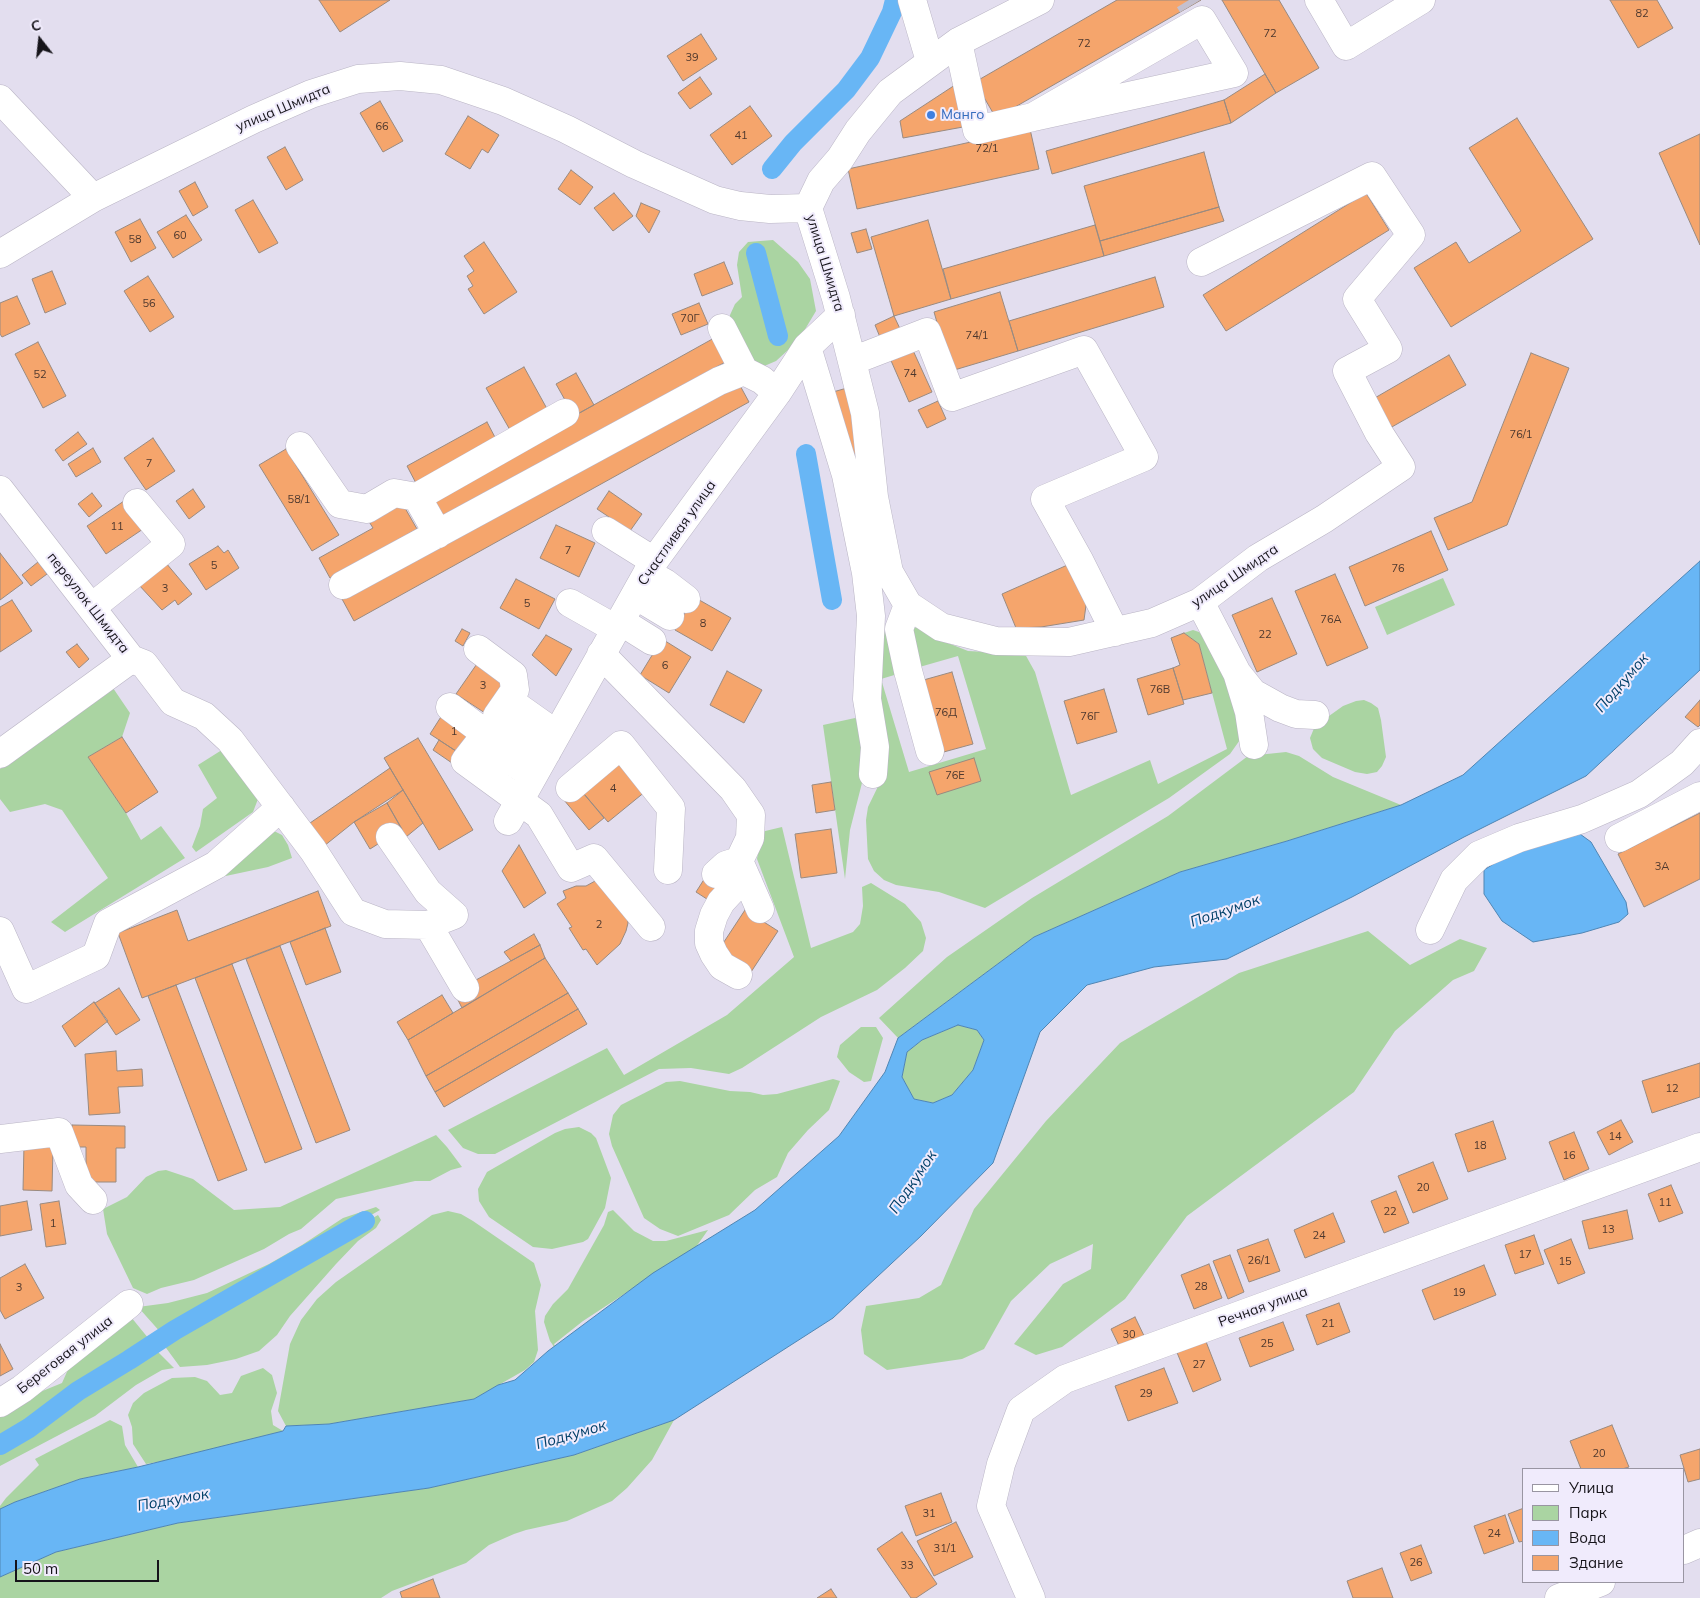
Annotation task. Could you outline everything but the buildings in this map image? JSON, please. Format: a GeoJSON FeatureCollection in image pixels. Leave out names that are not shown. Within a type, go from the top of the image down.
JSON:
{"type":"FeatureCollection","features":[{"type":"Feature","properties":{"kind":"street"},"geometry":{"type":"LineString","coordinates":[[912,0],[930,61]]}},
{"type":"Feature","properties":{"kind":"street"},"geometry":{"type":"LineString","coordinates":[[808,208],[822,181],[840,159],[858,131],[890,92],[958,42],[1040,0]]}},
{"type":"Feature","properties":{"kind":"street"},"geometry":{"type":"LineString","coordinates":[[1319,0],[1346,46],[1421,0]]}},
{"type":"Feature","properties":{"kind":"street"},"geometry":{"type":"LineString","coordinates":[[958,42],[977,130],[1234,73],[1197,13],[1033,117]]}},
{"type":"Feature","properties":{"kind":"street","name":"улица Шмидта"},"geometry":{"type":"LineString","coordinates":[[0,254],[93,198],[254,119],[310,94],[358,79],[400,76],[441,80],[503,101],[566,129],[634,164],[716,200],[740,206],[770,209],[808,208],[841,315],[865,413],[874,498],[888,572],[908,605],[941,627],[996,641],[1069,642],[1152,623],[1200,602],[1258,558],[1324,519],[1401,467],[1379,434],[1348,371],[1388,349],[1357,299],[1411,235],[1372,176],[1201,262]]}},
{"type":"Feature","properties":{"kind":"street"},"geometry":{"type":"LineString","coordinates":[[0,100],[93,198]]}},
{"type":"Feature","properties":{"kind":"street","name":"Счастливая улица"},"geometry":{"type":"LineString","coordinates":[[514,811],[545,755],[589,661],[618,625],[646,576],[777,393],[807,347],[841,315]]}},
{"type":"Feature","properties":{"kind":"street"},"geometry":{"type":"LineString","coordinates":[[722,328],[744,371],[762,380],[777,393]]}},
{"type":"Feature","properties":{"kind":"street"},"geometry":{"type":"LineString","coordinates":[[852,362],[926,332],[952,398],[1084,350],[1144,457],[1045,499],[1079,560],[1115,632]]}},
{"type":"Feature","properties":{"kind":"street"},"geometry":{"type":"LineString","coordinates":[[807,347],[846,475],[866,573],[871,616],[867,699],[875,747],[873,774]]}},
{"type":"Feature","properties":{"kind":"street"},"geometry":{"type":"LineString","coordinates":[[343,585],[718,381],[744,371]]}},
{"type":"Feature","properties":{"kind":"street"},"geometry":{"type":"LineString","coordinates":[[300,446],[340,504],[367,509],[394,493],[417,497],[565,413]]}},
{"type":"Feature","properties":{"kind":"street","name":"переулок Шмидта"},"geometry":{"type":"LineString","coordinates":[[0,490],[131,659],[0,754]]}},
{"type":"Feature","properties":{"kind":"street"},"geometry":{"type":"LineString","coordinates":[[417,497],[438,534]]}},
{"type":"Feature","properties":{"kind":"street"},"geometry":{"type":"LineString","coordinates":[[92,608],[171,544],[137,503]]}},
{"type":"Feature","properties":{"kind":"street"},"geometry":{"type":"LineString","coordinates":[[606,531],[646,576],[665,583],[678,607]]}},
{"type":"Feature","properties":{"kind":"street"},"geometry":{"type":"LineString","coordinates":[[1200,602],[1237,673],[1249,712],[1254,745]]}},
{"type":"Feature","properties":{"kind":"street"},"geometry":{"type":"LineString","coordinates":[[570,603],[652,641]]}},
{"type":"Feature","properties":{"kind":"street"},"geometry":{"type":"LineString","coordinates":[[908,605],[900,629],[908,671],[930,751]]}},
{"type":"Feature","properties":{"kind":"street"},"geometry":{"type":"LineString","coordinates":[[478,649],[513,675],[515,690],[508,700],[571,791],[620,745],[671,808],[668,870]]}},
{"type":"Feature","properties":{"kind":"street"},"geometry":{"type":"LineString","coordinates":[[131,659],[144,664],[173,702],[204,716],[230,740],[313,850],[353,912],[385,924],[428,925],[454,915],[428,892],[390,837]]}},
{"type":"Feature","properties":{"kind":"street"},"geometry":{"type":"LineString","coordinates":[[589,661],[733,789],[751,815],[750,838],[734,872],[732,890],[721,902],[709,931],[709,943],[714,954],[722,966],[738,975]]}},
{"type":"Feature","properties":{"kind":"street"},"geometry":{"type":"LineString","coordinates":[[1237,673],[1253,693],[1280,708],[1296,714],[1315,715]]}},
{"type":"Feature","properties":{"kind":"street"},"geometry":{"type":"LineString","coordinates":[[450,707],[486,734],[461,759],[489,777],[514,811],[539,815],[571,868],[594,858],[651,927]]}},
{"type":"Feature","properties":{"kind":"street"},"geometry":{"type":"LineString","coordinates":[[482,740],[545,755]]}},
{"type":"Feature","properties":{"kind":"street"},"geometry":{"type":"LineString","coordinates":[[1430,930],[1454,880],[1479,855],[1519,838],[1582,819],[1639,794],[1682,764],[1700,743]]}},
{"type":"Feature","properties":{"kind":"street"},"geometry":{"type":"LineString","coordinates":[[1619,838],[1700,796]]}},
{"type":"Feature","properties":{"kind":"street"},"geometry":{"type":"LineString","coordinates":[[0,931],[26,989],[96,956],[108,923],[216,865],[281,807]]}},
{"type":"Feature","properties":{"kind":"street"},"geometry":{"type":"LineString","coordinates":[[734,872],[760,909]]}},
{"type":"Feature","properties":{"kind":"street"},"geometry":{"type":"LineString","coordinates":[[428,925],[465,988]]}},
{"type":"Feature","properties":{"kind":"street"},"geometry":{"type":"LineString","coordinates":[[0,1139],[59,1132],[79,1185],[93,1200]]}},
{"type":"Feature","properties":{"kind":"street","name":"Речная улица"},"geometry":{"type":"LineString","coordinates":[[1031,1598],[991,1506],[1001,1464],[1021,1410],[1065,1379],[1700,1147]]}},
{"type":"Feature","properties":{"kind":"street","name":"Береговая улица"},"geometry":{"type":"LineString","coordinates":[[0,1403],[22,1389],[129,1304]]}},
{"type":"Feature","properties":{"kind":"street"},"geometry":{"type":"LineString","coordinates":[[1685,1550],[1700,1543]]}},
{"type":"Feature","properties":{"kind":"street"},"geometry":{"type":"LineString","coordinates":[[1558,1598],[1597,1583]]}},
{"type":"Feature","properties":{"kind":"green space"},"geometry":{"type":"Polygon","coordinates":[[[773,240],[798,262],[810,279],[816,311],[798,341],[776,361],[755,370],[729,332],[730,315],[735,304],[742,297],[737,265],[739,252],[748,242],[773,240]]]}},
{"type":"Feature","properties":{"kind":"green space"},"geometry":{"type":"Polygon","coordinates":[[[1443,578],[1455,605],[1387,635],[1375,607],[1443,578]]]}},
{"type":"Feature","properties":{"kind":"green space"},"geometry":{"type":"Polygon","coordinates":[[[881,626],[892,633],[901,673],[881,679],[909,772],[986,749],[958,656],[916,668],[908,632],[918,626],[943,641],[968,651],[1025,654],[1035,672],[1071,795],[1150,760],[1158,784],[1227,749],[1199,644],[1184,633],[1193,630],[1199,632],[1212,648],[1234,686],[1242,737],[1230,754],[1169,798],[985,908],[939,892],[896,885],[884,880],[874,871],[868,859],[866,820],[868,807],[885,772],[873,699],[881,626]]]}},
{"type":"Feature","properties":{"kind":"green space"},"geometry":{"type":"Polygon","coordinates":[[[113,688],[130,713],[122,737],[88,757],[126,813],[141,840],[161,826],[185,858],[65,932],[51,922],[108,878],[62,810],[45,804],[10,812],[0,799],[0,769],[113,688]]]}},
{"type":"Feature","properties":{"kind":"green space"},"geometry":{"type":"Polygon","coordinates":[[[1364,700],[1378,708],[1386,757],[1377,772],[1367,774],[1355,772],[1322,758],[1313,749],[1310,738],[1315,726],[1343,706],[1364,700]]]}},
{"type":"Feature","properties":{"kind":"green space"},"geometry":{"type":"Polygon","coordinates":[[[855,718],[862,722],[863,779],[850,830],[845,879],[823,725],[855,718]]]}},
{"type":"Feature","properties":{"kind":"green space"},"geometry":{"type":"Polygon","coordinates":[[[225,748],[258,799],[253,812],[196,852],[192,847],[200,826],[203,809],[217,798],[198,765],[225,748]]]}},
{"type":"Feature","properties":{"kind":"green space"},"geometry":{"type":"Polygon","coordinates":[[[1286,752],[1299,756],[1333,777],[1401,805],[1180,872],[1034,937],[898,1038],[879,1018],[947,957],[1032,898],[1168,816],[1248,756],[1286,752]]]}},
{"type":"Feature","properties":{"kind":"green space"},"geometry":{"type":"Polygon","coordinates":[[[782,827],[811,948],[853,932],[860,924],[863,906],[862,887],[871,883],[905,904],[921,922],[926,938],[923,951],[877,990],[821,1017],[742,1068],[729,1074],[691,1068],[659,1069],[495,1154],[478,1154],[463,1148],[448,1130],[607,1048],[624,1075],[727,1015],[794,957],[757,859],[761,832],[782,827]]]}},
{"type":"Feature","properties":{"kind":"green space"},"geometry":{"type":"Polygon","coordinates":[[[272,830],[282,835],[288,845],[292,858],[268,867],[221,877],[272,830]]]}},
{"type":"Feature","properties":{"kind":"green space"},"geometry":{"type":"Polygon","coordinates":[[[1368,931],[1410,965],[1460,939],[1487,948],[1474,971],[1453,980],[1395,1031],[1354,1092],[1187,1216],[1125,1299],[1062,1347],[1036,1355],[1014,1344],[1063,1284],[1091,1269],[1093,1244],[1050,1264],[1011,1301],[984,1349],[962,1359],[887,1370],[864,1354],[861,1330],[866,1306],[919,1298],[941,1285],[974,1209],[1046,1121],[1120,1043],[1239,973],[1368,931]]]}},
{"type":"Feature","properties":{"kind":"green space"},"geometry":{"type":"Polygon","coordinates":[[[958,1025],[977,1030],[984,1040],[973,1070],[952,1095],[933,1103],[914,1099],[902,1077],[907,1052],[922,1040],[958,1025]]]}},
{"type":"Feature","properties":{"kind":"green space"},"geometry":{"type":"Polygon","coordinates":[[[861,1027],[876,1027],[883,1038],[871,1081],[864,1082],[849,1072],[837,1057],[840,1045],[861,1027]]]}},
{"type":"Feature","properties":{"kind":"green space"},"geometry":{"type":"Polygon","coordinates":[[[833,1079],[840,1081],[829,1110],[788,1153],[777,1177],[755,1190],[729,1215],[678,1236],[660,1229],[644,1218],[612,1146],[609,1134],[613,1115],[621,1105],[666,1082],[680,1081],[730,1091],[763,1095],[777,1094],[833,1079]]]}},
{"type":"Feature","properties":{"kind":"green space"},"geometry":{"type":"Polygon","coordinates":[[[579,1127],[596,1138],[611,1178],[605,1208],[588,1239],[583,1242],[552,1249],[533,1247],[489,1217],[479,1201],[478,1189],[487,1172],[555,1133],[579,1127]]]}},
{"type":"Feature","properties":{"kind":"green space"},"geometry":{"type":"Polygon","coordinates":[[[436,1135],[462,1167],[451,1170],[430,1181],[415,1181],[336,1199],[301,1229],[264,1249],[194,1280],[161,1288],[147,1294],[133,1288],[107,1234],[103,1209],[127,1197],[146,1177],[158,1171],[166,1170],[193,1179],[234,1210],[280,1207],[436,1135]]]}},
{"type":"Feature","properties":{"kind":"green space"},"geometry":{"type":"Polygon","coordinates":[[[376,1207],[380,1210],[162,1334],[138,1307],[168,1303],[207,1293],[269,1264],[343,1218],[376,1207]]]}},
{"type":"Feature","properties":{"kind":"green space"},"geometry":{"type":"Polygon","coordinates":[[[613,1210],[634,1231],[653,1241],[666,1241],[708,1230],[696,1247],[583,1321],[554,1344],[557,1351],[550,1341],[544,1322],[545,1316],[553,1304],[568,1289],[604,1225],[608,1212],[613,1210]]]}},
{"type":"Feature","properties":{"kind":"green space"},"geometry":{"type":"Polygon","coordinates":[[[448,1211],[461,1214],[473,1221],[534,1263],[541,1285],[535,1311],[538,1350],[534,1362],[525,1370],[474,1399],[329,1424],[286,1426],[278,1411],[290,1344],[301,1320],[317,1299],[336,1282],[432,1215],[448,1211]]]}},
{"type":"Feature","properties":{"kind":"green space"},"geometry":{"type":"Polygon","coordinates":[[[378,1215],[381,1220],[376,1228],[358,1241],[336,1264],[290,1316],[277,1335],[259,1351],[236,1359],[207,1365],[180,1367],[161,1341],[378,1215]]]}},
{"type":"Feature","properties":{"kind":"green space"},"geometry":{"type":"Polygon","coordinates":[[[131,1317],[153,1344],[90,1385],[0,1435],[0,1411],[24,1396],[62,1383],[70,1365],[131,1317]]]}},
{"type":"Feature","properties":{"kind":"green space"},"geometry":{"type":"Polygon","coordinates":[[[157,1351],[174,1368],[162,1370],[136,1385],[95,1416],[0,1466],[0,1446],[157,1351]]]}},
{"type":"Feature","properties":{"kind":"green space"},"geometry":{"type":"Polygon","coordinates":[[[263,1368],[272,1375],[277,1393],[271,1411],[273,1425],[283,1431],[146,1464],[133,1444],[132,1427],[128,1415],[133,1403],[144,1393],[172,1378],[195,1377],[207,1381],[220,1395],[232,1393],[241,1376],[263,1368]]]}},
{"type":"Feature","properties":{"kind":"green space"},"geometry":{"type":"Polygon","coordinates":[[[110,1420],[122,1426],[125,1445],[138,1467],[80,1479],[0,1509],[6,1498],[39,1465],[35,1459],[110,1420]]]}},
{"type":"Feature","properties":{"kind":"green space"},"geometry":{"type":"Polygon","coordinates":[[[674,1420],[652,1460],[627,1488],[612,1501],[567,1521],[514,1534],[489,1545],[466,1563],[392,1591],[381,1598],[0,1598],[0,1577],[56,1552],[178,1523],[429,1488],[574,1455],[674,1420]]]}},
{"type":"Feature","properties":{"kind":"water","name":"Подкумок"},"geometry":{"type":"Polygon","coordinates":[[[1700,561],[1700,670],[1586,776],[1464,837],[1352,897],[1227,959],[1154,967],[1087,985],[1040,1032],[993,1163],[921,1236],[833,1318],[674,1420],[574,1455],[429,1488],[178,1523],[56,1552],[0,1577],[0,1509],[15,1502],[80,1479],[138,1467],[283,1431],[286,1426],[329,1424],[474,1399],[498,1385],[515,1380],[548,1351],[653,1273],[755,1210],[839,1136],[885,1072],[898,1038],[1034,937],[1180,872],[1401,805],[1463,775],[1700,561]],[[958,1025],[922,1040],[907,1052],[902,1077],[914,1099],[933,1103],[952,1095],[973,1070],[984,1040],[977,1030],[958,1025]]]}},
{"type":"Feature","properties":{"kind":"water"},"geometry":{"type":"Polygon","coordinates":[[[1580,834],[1591,842],[1626,902],[1628,914],[1619,922],[1582,933],[1533,942],[1502,921],[1484,894],[1484,870],[1506,856],[1580,834]]]}},
{"type":"Feature","properties":{"kind":"waterway"},"geometry":{"type":"LineString","coordinates":[[772,169],[793,143],[846,90],[870,58],[892,12],[895,0]]}},
{"type":"Feature","properties":{"kind":"waterway"},"geometry":{"type":"LineString","coordinates":[[756,253],[778,336]]}},
{"type":"Feature","properties":{"kind":"waterway"},"geometry":{"type":"LineString","coordinates":[[806,454],[832,600]]}},
{"type":"Feature","properties":{"kind":"waterway"},"geometry":{"type":"LineString","coordinates":[[0,1445],[29,1428],[78,1391],[175,1330],[365,1221]]}},
{"type":"Feature","properties":{"kind":"tunnel"},"geometry":{"type":"LineString","coordinates":[[1189,0],[1192,5]]}},
{"type":"Feature","properties":{"kind":"place","name":"Манго"},"geometry":{"type":"Point","coordinates":[931,115]}}]}
